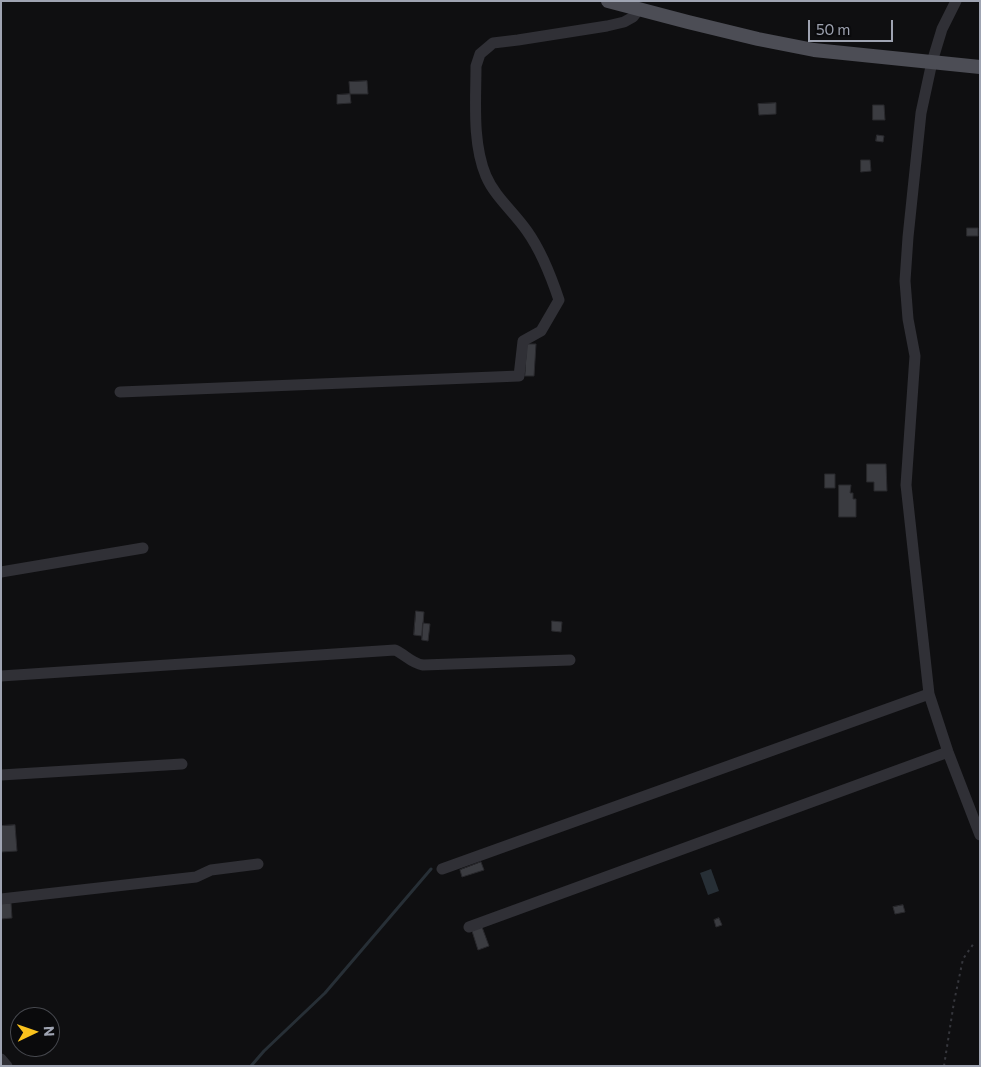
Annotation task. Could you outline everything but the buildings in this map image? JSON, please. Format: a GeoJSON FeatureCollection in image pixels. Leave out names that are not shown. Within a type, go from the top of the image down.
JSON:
{"type":"FeatureCollection","features":[{"type":"Feature","properties":{"kind":"main road"},"geometry":{"type":"LineString","coordinates":[[608,1],[758,39],[814,50],[980,67]]}},
{"type":"Feature","properties":{"kind":"street"},"geometry":{"type":"LineString","coordinates":[[956,1],[942,29],[932,62],[921,113],[908,237],[905,281],[908,319],[915,356],[906,484],[929,694],[948,752],[980,835]]}},
{"type":"Feature","properties":{"kind":"street"},"geometry":{"type":"LineString","coordinates":[[120,392],[519,376],[523,341],[541,331],[559,300],[538,248],[486,178],[481,164],[476,141],[476,66],[480,54],[493,43],[607,26],[624,22],[633,17],[639,9]]}},
{"type":"Feature","properties":{"kind":"street"},"geometry":{"type":"LineString","coordinates":[[1,572],[143,548]]}},
{"type":"Feature","properties":{"kind":"street"},"geometry":{"type":"LineString","coordinates":[[1,676],[395,650],[402,653],[415,664],[423,665],[570,660]]}},
{"type":"Feature","properties":{"kind":"street"},"geometry":{"type":"LineString","coordinates":[[442,869],[929,694]]}},
{"type":"Feature","properties":{"kind":"street"},"geometry":{"type":"LineString","coordinates":[[470,927],[948,752]]}},
{"type":"Feature","properties":{"kind":"street"},"geometry":{"type":"LineString","coordinates":[[1,774],[182,764]]}},
{"type":"Feature","properties":{"kind":"street"},"geometry":{"type":"LineString","coordinates":[[1,899],[196,877],[211,870],[258,864]]}},
{"type":"Feature","properties":{"kind":"street"},"geometry":{"type":"LineString","coordinates":[[1,1059],[7,1066]]}},
{"type":"Feature","properties":{"kind":"path"},"geometry":{"type":"LineString","coordinates":[[944,1066],[963,960],[974,943]]}},
{"type":"Feature","properties":{"kind":"shaded area"},"geometry":{"type":"Polygon","coordinates":[[[711,869],[719,891],[708,895],[700,873],[711,869]]]}},
{"type":"Feature","properties":{"kind":"waterway"},"geometry":{"type":"LineString","coordinates":[[251,1066],[264,1051],[325,993],[431,869]]}}]}
